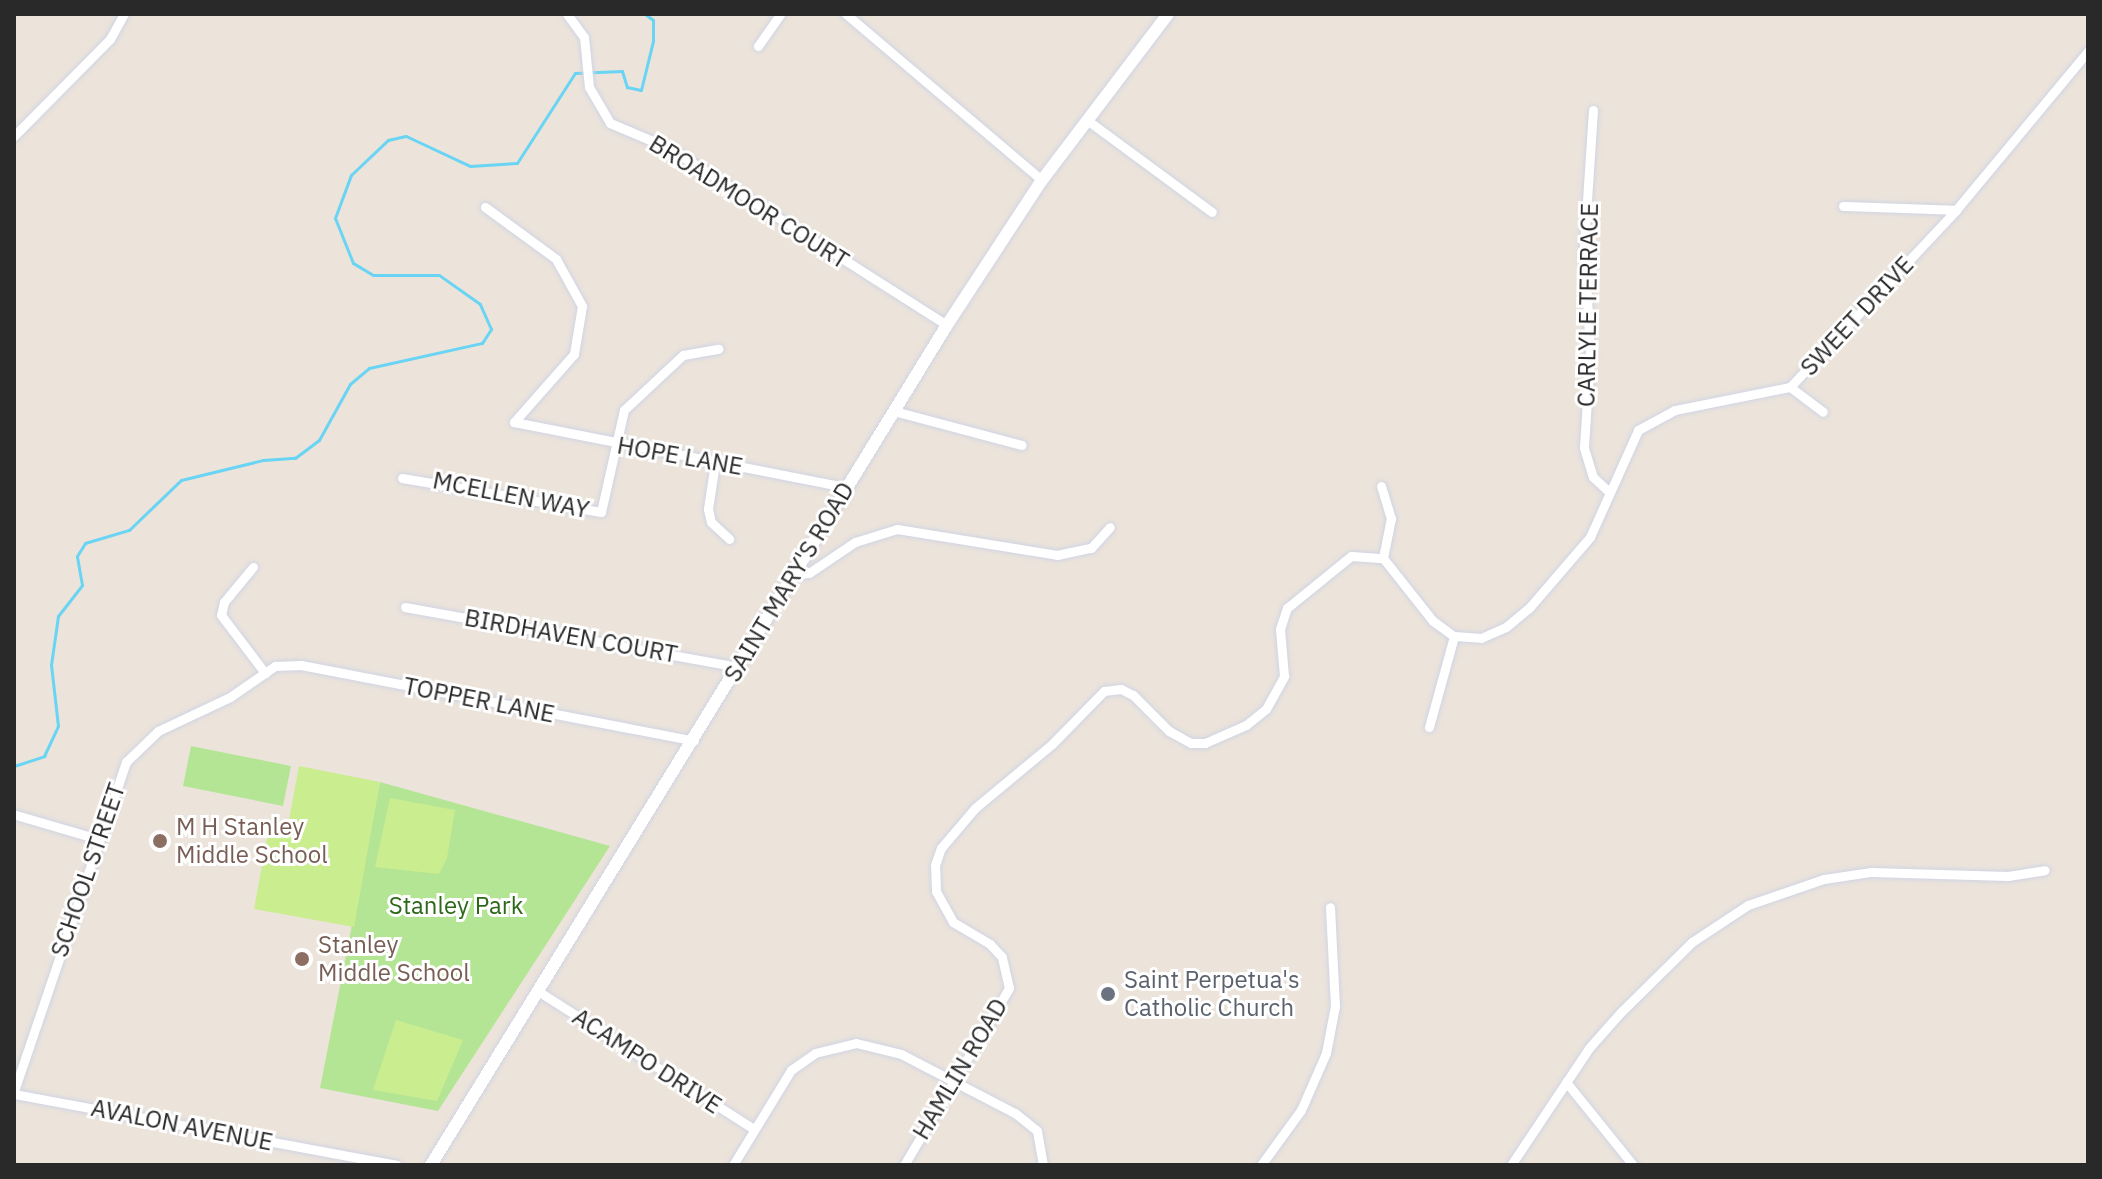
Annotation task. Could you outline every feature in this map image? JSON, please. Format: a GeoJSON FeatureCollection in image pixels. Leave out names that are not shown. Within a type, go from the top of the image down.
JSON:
{"type":"FeatureCollection","features":[{"type":"Feature","properties":{"kind":"street"},"geometry":{"type":"LineString","coordinates":[[14,136],[110,39],[124,14]]}},
{"type":"Feature","properties":{"kind":"street","name":"BROADMOOR COURT"},"geometry":{"type":"LineString","coordinates":[[567,14],[584,37],[589,87],[610,123],[669,148],[947,325]]}},
{"type":"Feature","properties":{"kind":"street"},"geometry":{"type":"LineString","coordinates":[[758,46],[780,14]]}},
{"type":"Feature","properties":{"kind":"street"},"geometry":{"type":"LineString","coordinates":[[846,14],[1042,180]]}},
{"type":"Feature","properties":{"kind":"street","name":"SAINT MARY'S ROAD"},"geometry":{"type":"LineString","coordinates":[[431,1165],[541,993],[947,325],[1042,180],[1168,14]]}},
{"type":"Feature","properties":{"kind":"street","name":"SWEET DRIVE"},"geometry":{"type":"LineString","coordinates":[[1454,636],[1481,638],[1529,608],[1590,537],[1608,491],[1638,430],[1675,410],[1790,387],[1956,210],[2088,51]]}},
{"type":"Feature","properties":{"kind":"street","name":"CARLYLE TERRACE"},"geometry":{"type":"LineString","coordinates":[[1593,110],[1584,245],[1590,354],[1584,448],[1593,477],[1608,491]]}},
{"type":"Feature","properties":{"kind":"street"},"geometry":{"type":"LineString","coordinates":[[1087,120],[1212,212]]}},
{"type":"Feature","properties":{"kind":"street"},"geometry":{"type":"LineString","coordinates":[[1843,206],[1956,210]]}},
{"type":"Feature","properties":{"kind":"street","name":"HOPE LANE"},"geometry":{"type":"LineString","coordinates":[[485,207],[556,259],[582,306],[574,354],[514,422],[613,445],[846,487]]}},
{"type":"Feature","properties":{"kind":"street"},"geometry":{"type":"LineString","coordinates":[[613,445],[624,410],[653,378],[683,355],[718,349]]}},
{"type":"Feature","properties":{"kind":"street"},"geometry":{"type":"LineString","coordinates":[[1790,387],[1823,412]]}},
{"type":"Feature","properties":{"kind":"street"},"geometry":{"type":"LineString","coordinates":[[894,411],[1022,445]]}},
{"type":"Feature","properties":{"kind":"street","name":"MCELLEN WAY"},"geometry":{"type":"LineString","coordinates":[[402,478],[601,512],[613,445]]}},
{"type":"Feature","properties":{"kind":"street"},"geometry":{"type":"LineString","coordinates":[[715,463],[708,509],[711,522],[729,539]]}},
{"type":"Feature","properties":{"kind":"street"},"geometry":{"type":"LineString","coordinates":[[1381,486],[1391,518],[1383,558],[1433,621],[1454,636],[1429,727]]}},
{"type":"Feature","properties":{"kind":"street"},"geometry":{"type":"LineString","coordinates":[[794,575],[809,573],[855,542],[897,529],[1057,555],[1091,548],[1110,527]]}},
{"type":"Feature","properties":{"kind":"street","name":"HAMLIN ROAD"},"geometry":{"type":"LineString","coordinates":[[904,1165],[1005,1003],[1009,979],[1007,965],[990,944],[953,922],[940,904],[934,881],[941,848],[975,808],[1052,744],[1104,691],[1121,689],[1133,695],[1169,731],[1191,743],[1227,736],[1266,709],[1280,688],[1286,658],[1280,629],[1295,598],[1351,556],[1383,558]]}},
{"type":"Feature","properties":{"kind":"street"},"geometry":{"type":"LineString","coordinates":[[253,567],[224,602],[221,615],[265,673]]}},
{"type":"Feature","properties":{"kind":"street","name":"BIRDHAVEN COURT"},"geometry":{"type":"LineString","coordinates":[[405,607],[738,667]]}},
{"type":"Feature","properties":{"kind":"street","name":"TOPPER LANE"},"geometry":{"type":"LineString","coordinates":[[265,673],[282,664],[301,665],[694,741]]}},
{"type":"Feature","properties":{"kind":"street","name":"SCHOOL STREET"},"geometry":{"type":"LineString","coordinates":[[14,1092],[18,1066],[121,772],[140,747],[158,731],[230,697],[265,673]]}},
{"type":"Feature","properties":{"kind":"street"},"geometry":{"type":"LineString","coordinates":[[16,815],[98,839]]}},
{"type":"Feature","properties":{"kind":"street"},"geometry":{"type":"LineString","coordinates":[[1511,1165],[1566,1082],[1613,1021],[1692,942],[1748,905],[1824,879],[1871,872],[2008,876],[2045,870]]}},
{"type":"Feature","properties":{"kind":"street"},"geometry":{"type":"LineString","coordinates":[[1261,1165],[1301,1110],[1326,1053],[1335,1006],[1330,907]]}},
{"type":"Feature","properties":{"kind":"street","name":"ACAMPO DRIVE"},"geometry":{"type":"LineString","coordinates":[[541,993],[754,1129]]}},
{"type":"Feature","properties":{"kind":"street"},"geometry":{"type":"LineString","coordinates":[[733,1165],[791,1070],[833,1047],[878,1046],[1027,1121],[1042,1142],[1043,1165]]}},
{"type":"Feature","properties":{"kind":"street"},"geometry":{"type":"LineString","coordinates":[[1566,1082],[1633,1165]]}},
{"type":"Feature","properties":{"kind":"street","name":"AVALON AVENUE"},"geometry":{"type":"LineString","coordinates":[[14,1092],[396,1165]]}},
{"type":"Feature","properties":{"kind":"green space"},"geometry":{"type":"Polygon","coordinates":[[[191,746],[291,766],[283,806],[183,786],[191,746]]]}},
{"type":"Feature","properties":{"kind":"green space"},"geometry":{"type":"Polygon","coordinates":[[[299,766],[380,782],[354,927],[254,909],[270,822],[288,825],[299,766]]]}},
{"type":"Feature","properties":{"kind":"green space","name":"Stanley Park"},"geometry":{"type":"Polygon","coordinates":[[[380,782],[610,846],[438,1111],[320,1088],[380,782]]]}},
{"type":"Feature","properties":{"kind":"green space"},"geometry":{"type":"Polygon","coordinates":[[[390,798],[455,810],[447,858],[439,874],[375,867],[390,798]]]}},
{"type":"Feature","properties":{"kind":"green space"},"geometry":{"type":"Polygon","coordinates":[[[396,1020],[463,1040],[437,1101],[373,1090],[396,1020]]]}},
{"type":"Feature","properties":{"kind":"waterway"},"geometry":{"type":"LineString","coordinates":[[14,766],[44,756],[58,726],[51,665],[58,616],[82,585],[77,556],[85,543],[129,530],[181,480],[263,460],[295,458],[319,440],[350,384],[369,368],[482,343],[491,329],[480,304],[439,275],[373,275],[353,263],[335,218],[351,175],[388,140],[406,136],[470,166],[517,163],[575,73],[622,71],[627,87],[641,90],[653,41],[653,20],[645,14]]}},
{"type":"Feature","properties":{"kind":"place","name":"M H Stanley Middle School"},"geometry":{"type":"Point","coordinates":[160,841]}},
{"type":"Feature","properties":{"kind":"place","name":"Stanley Middle School"},"geometry":{"type":"Point","coordinates":[302,959]}},
{"type":"Feature","properties":{"kind":"place","name":"Saint Perpetua's Catholic Church"},"geometry":{"type":"Point","coordinates":[1108,994]}}]}
